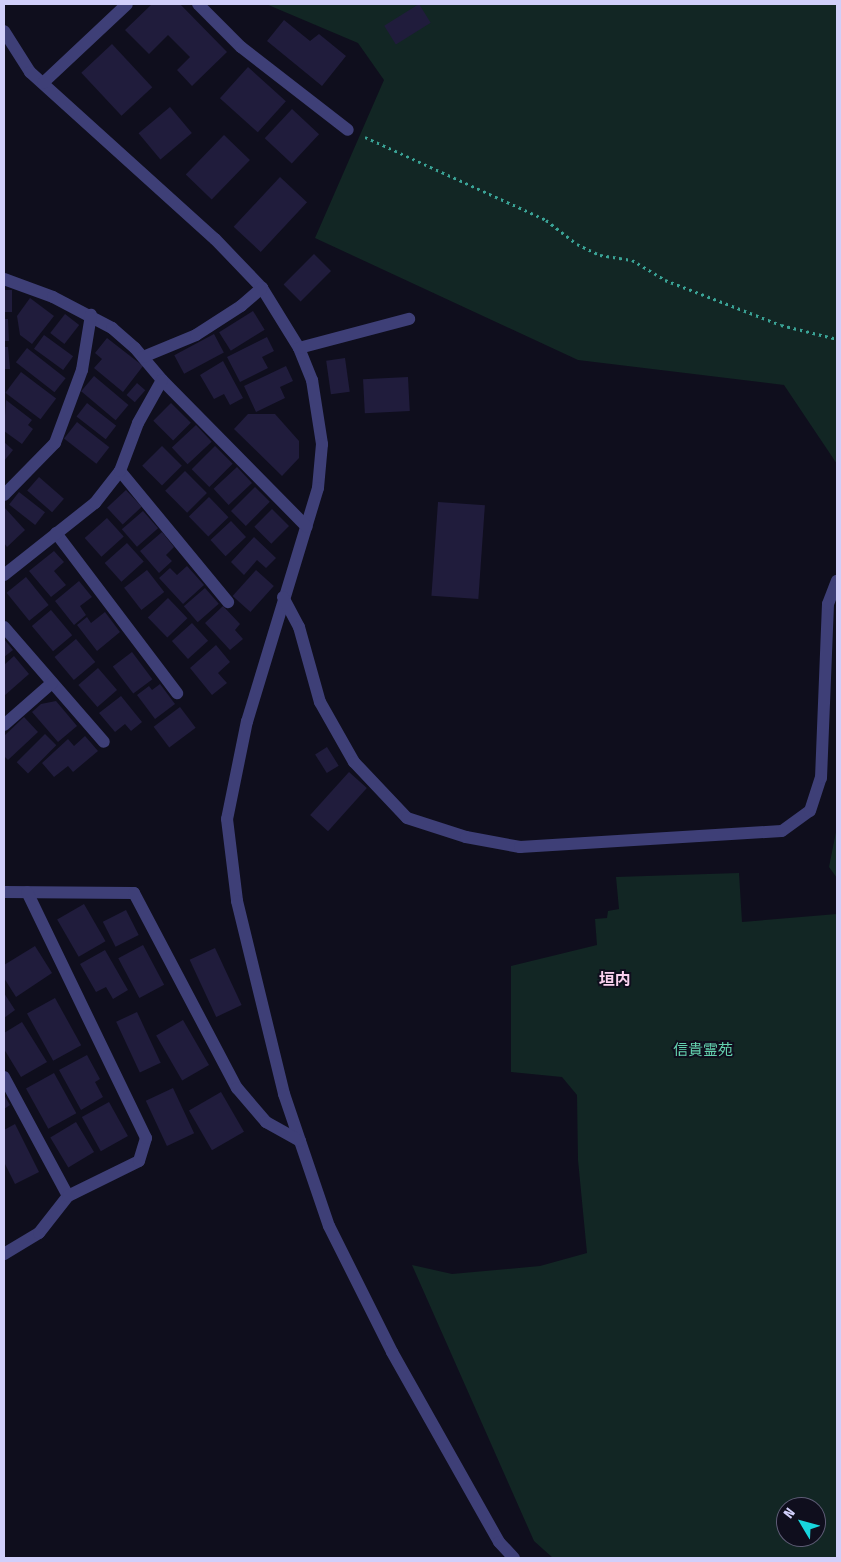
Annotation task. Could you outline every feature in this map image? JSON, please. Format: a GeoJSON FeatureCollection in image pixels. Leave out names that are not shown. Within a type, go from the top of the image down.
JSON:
{"type":"FeatureCollection","features":[{"type":"Feature","properties":{"kind":"street"},"geometry":{"type":"LineString","coordinates":[[43,83],[127,4]]}},
{"type":"Feature","properties":{"kind":"street"},"geometry":{"type":"LineString","coordinates":[[198,4],[242,47],[348,130]]}},
{"type":"Feature","properties":{"kind":"street"},"geometry":{"type":"LineString","coordinates":[[4,31],[30,72],[215,239],[262,288],[299,348],[312,380],[322,444],[318,488],[283,597],[247,721],[228,819],[237,901],[284,1094],[329,1226],[392,1352],[499,1542],[514,1558]]}},
{"type":"Feature","properties":{"kind":"street"},"geometry":{"type":"LineString","coordinates":[[4,279],[91,315],[112,328],[143,357],[162,380],[307,527]]}},
{"type":"Feature","properties":{"kind":"street"},"geometry":{"type":"LineString","coordinates":[[143,357],[196,335],[241,306],[262,288]]}},
{"type":"Feature","properties":{"kind":"street"},"geometry":{"type":"LineString","coordinates":[[4,495],[55,443],[82,370],[91,315]]}},
{"type":"Feature","properties":{"kind":"street"},"geometry":{"type":"LineString","coordinates":[[299,348],[409,319]]}},
{"type":"Feature","properties":{"kind":"street"},"geometry":{"type":"LineString","coordinates":[[4,575],[95,503],[120,471],[138,423],[162,380]]}},
{"type":"Feature","properties":{"kind":"street"},"geometry":{"type":"LineString","coordinates":[[120,471],[228,602]]}},
{"type":"Feature","properties":{"kind":"street"},"geometry":{"type":"LineString","coordinates":[[56,533],[177,693]]}},
{"type":"Feature","properties":{"kind":"street"},"geometry":{"type":"LineString","coordinates":[[283,597],[299,627],[320,702],[360,769],[407,818],[466,837],[520,847],[782,831],[810,811],[821,778],[828,604],[837,581]]}},
{"type":"Feature","properties":{"kind":"street"},"geometry":{"type":"LineString","coordinates":[[4,627],[104,742]]}},
{"type":"Feature","properties":{"kind":"street"},"geometry":{"type":"LineString","coordinates":[[4,725],[52,683]]}},
{"type":"Feature","properties":{"kind":"street"},"geometry":{"type":"LineString","coordinates":[[4,892],[134,893],[237,1088],[266,1122],[300,1142]]}},
{"type":"Feature","properties":{"kind":"street"},"geometry":{"type":"LineString","coordinates":[[4,1254],[39,1233],[68,1196],[139,1161],[146,1138],[27,892]]}},
{"type":"Feature","properties":{"kind":"street"},"geometry":{"type":"LineString","coordinates":[[4,1077],[68,1196]]}},
{"type":"Feature","properties":{"kind":"path"},"geometry":{"type":"LineString","coordinates":[[348,130],[546,220],[577,244],[600,256],[632,260],[665,280],[772,321],[837,339]]}},
{"type":"Feature","properties":{"kind":"green space"},"geometry":{"type":"Polygon","coordinates":[[[266,4],[837,4],[837,464],[784,385],[578,360],[315,238],[384,80],[358,43],[266,4]]]}},
{"type":"Feature","properties":{"kind":"green space"},"geometry":{"type":"Polygon","coordinates":[[[837,827],[837,878],[829,867],[837,827]]]}},
{"type":"Feature","properties":{"kind":"green space","name":"信貴霊苑"},"geometry":{"type":"Polygon","coordinates":[[[739,873],[742,922],[837,914],[837,1558],[553,1558],[534,1541],[412,1265],[452,1274],[540,1266],[587,1253],[578,1160],[577,1095],[562,1077],[511,1072],[511,966],[597,945],[595,919],[607,918],[608,911],[619,909],[616,877],[739,873]]]}},
{"type":"Feature","properties":{"kind":"building"},"geometry":{"type":"Polygon","coordinates":[[[152,4],[180,4],[227,52],[192,86],[177,70],[190,57],[168,35],[149,54],[125,30],[152,4]]]}},
{"type":"Feature","properties":{"kind":"building"},"geometry":{"type":"Polygon","coordinates":[[[419,4],[431,23],[396,44],[384,26],[419,4]]]}},
{"type":"Feature","properties":{"kind":"building"},"geometry":{"type":"Polygon","coordinates":[[[284,20],[310,41],[319,34],[346,56],[322,86],[267,41],[284,20]]]}},
{"type":"Feature","properties":{"kind":"building"},"geometry":{"type":"Polygon","coordinates":[[[112,44],[152,87],[122,116],[81,73],[112,44]]]}},
{"type":"Feature","properties":{"kind":"building"},"geometry":{"type":"Polygon","coordinates":[[[248,67],[286,101],[258,132],[220,98],[248,67]]]}},
{"type":"Feature","properties":{"kind":"building"},"geometry":{"type":"Polygon","coordinates":[[[170,107],[192,133],[160,159],[139,133],[170,107]]]}},
{"type":"Feature","properties":{"kind":"building"},"geometry":{"type":"Polygon","coordinates":[[[292,109],[319,134],[292,163],[265,138],[292,109]]]}},
{"type":"Feature","properties":{"kind":"building"},"geometry":{"type":"Polygon","coordinates":[[[224,135],[250,160],[212,200],[186,175],[224,135]]]}},
{"type":"Feature","properties":{"kind":"building"},"geometry":{"type":"Polygon","coordinates":[[[280,177],[307,202],[261,252],[234,227],[280,177]]]}},
{"type":"Feature","properties":{"kind":"building"},"geometry":{"type":"Polygon","coordinates":[[[314,254],[331,271],[301,301],[284,284],[314,254]]]}},
{"type":"Feature","properties":{"kind":"building"},"geometry":{"type":"Polygon","coordinates":[[[4,290],[12,290],[12,312],[4,312],[4,290]]]}},
{"type":"Feature","properties":{"kind":"building"},"geometry":{"type":"Polygon","coordinates":[[[30,298],[54,316],[32,344],[20,335],[17,316],[30,298]]]}},
{"type":"Feature","properties":{"kind":"building"},"geometry":{"type":"Polygon","coordinates":[[[253,311],[265,330],[231,351],[219,332],[253,311]]]}},
{"type":"Feature","properties":{"kind":"building"},"geometry":{"type":"Polygon","coordinates":[[[65,314],[79,325],[64,344],[50,333],[65,314]]]}},
{"type":"Feature","properties":{"kind":"building"},"geometry":{"type":"Polygon","coordinates":[[[4,319],[8,319],[9,341],[4,341],[4,319]]]}},
{"type":"Feature","properties":{"kind":"building"},"geometry":{"type":"Polygon","coordinates":[[[214,334],[224,353],[184,374],[174,355],[214,334]]]}},
{"type":"Feature","properties":{"kind":"building"},"geometry":{"type":"Polygon","coordinates":[[[44,335],[73,356],[63,370],[34,349],[44,335]]]}},
{"type":"Feature","properties":{"kind":"building"},"geometry":{"type":"Polygon","coordinates":[[[267,337],[274,351],[262,357],[268,368],[240,382],[227,357],[267,337]]]}},
{"type":"Feature","properties":{"kind":"building"},"geometry":{"type":"Polygon","coordinates":[[[107,338],[143,366],[123,392],[94,368],[102,359],[95,353],[107,338]]]}},
{"type":"Feature","properties":{"kind":"building"},"geometry":{"type":"Polygon","coordinates":[[[4,347],[8,347],[10,369],[4,369],[4,347]]]}},
{"type":"Feature","properties":{"kind":"building"},"geometry":{"type":"Polygon","coordinates":[[[27,348],[66,378],[55,392],[16,362],[27,348]]]}},
{"type":"Feature","properties":{"kind":"building"},"geometry":{"type":"Polygon","coordinates":[[[345,358],[350,392],[331,394],[326,361],[345,358]]]}},
{"type":"Feature","properties":{"kind":"building"},"geometry":{"type":"Polygon","coordinates":[[[223,361],[243,398],[230,405],[224,394],[214,399],[200,375],[223,361]]]}},
{"type":"Feature","properties":{"kind":"building"},"geometry":{"type":"Polygon","coordinates":[[[286,366],[293,381],[280,387],[285,398],[256,412],[244,386],[286,366]]]}},
{"type":"Feature","properties":{"kind":"building"},"geometry":{"type":"Polygon","coordinates":[[[21,372],[56,398],[40,419],[5,393],[21,372]]]}},
{"type":"Feature","properties":{"kind":"building"},"geometry":{"type":"Polygon","coordinates":[[[94,376],[128,405],[116,420],[81,391],[94,376]]]}},
{"type":"Feature","properties":{"kind":"building"},"geometry":{"type":"Polygon","coordinates":[[[408,377],[410,411],[365,413],[363,379],[408,377]]]}},
{"type":"Feature","properties":{"kind":"building"},"geometry":{"type":"Polygon","coordinates":[[[137,383],[145,390],[135,402],[127,395],[137,383]]]}},
{"type":"Feature","properties":{"kind":"building"},"geometry":{"type":"Polygon","coordinates":[[[6,400],[32,420],[28,425],[33,429],[22,444],[4,431],[6,400]]]}},
{"type":"Feature","properties":{"kind":"building"},"geometry":{"type":"Polygon","coordinates":[[[87,403],[116,426],[106,439],[77,416],[87,403]]]}},
{"type":"Feature","properties":{"kind":"building"},"geometry":{"type":"Polygon","coordinates":[[[171,403],[191,423],[173,440],[153,421],[171,403]]]}},
{"type":"Feature","properties":{"kind":"building"},"geometry":{"type":"Polygon","coordinates":[[[248,414],[275,414],[299,441],[299,458],[282,476],[234,429],[248,414]]]}},
{"type":"Feature","properties":{"kind":"building"},"geometry":{"type":"Polygon","coordinates":[[[77,422],[109,447],[96,464],[64,439],[77,422]]]}},
{"type":"Feature","properties":{"kind":"building"},"geometry":{"type":"Polygon","coordinates":[[[196,425],[212,442],[188,464],[172,448],[196,425]]]}},
{"type":"Feature","properties":{"kind":"building"},"geometry":{"type":"Polygon","coordinates":[[[4,442],[13,450],[4,461],[4,442]]]}},
{"type":"Feature","properties":{"kind":"building"},"geometry":{"type":"Polygon","coordinates":[[[162,446],[182,466],[162,486],[142,466],[162,446]]]}},
{"type":"Feature","properties":{"kind":"building"},"geometry":{"type":"Polygon","coordinates":[[[215,446],[233,464],[209,487],[192,469],[215,446]]]}},
{"type":"Feature","properties":{"kind":"building"},"geometry":{"type":"Polygon","coordinates":[[[237,467],[252,483],[229,505],[214,489],[237,467]]]}},
{"type":"Feature","properties":{"kind":"building"},"geometry":{"type":"Polygon","coordinates":[[[185,471],[207,493],[187,513],[165,491],[185,471]]]}},
{"type":"Feature","properties":{"kind":"building"},"geometry":{"type":"Polygon","coordinates":[[[39,477],[64,499],[52,512],[27,491],[39,477]]]}},
{"type":"Feature","properties":{"kind":"building"},"geometry":{"type":"Polygon","coordinates":[[[255,487],[270,502],[246,526],[231,511],[255,487]]]}},
{"type":"Feature","properties":{"kind":"building"},"geometry":{"type":"Polygon","coordinates":[[[126,490],[142,507],[123,525],[107,508],[126,490]]]}},
{"type":"Feature","properties":{"kind":"building"},"geometry":{"type":"Polygon","coordinates":[[[19,492],[45,512],[35,525],[9,505],[19,492]]]}},
{"type":"Feature","properties":{"kind":"building"},"geometry":{"type":"Polygon","coordinates":[[[209,497],[228,517],[208,537],[189,516],[209,497]]]}},
{"type":"Feature","properties":{"kind":"building"},"geometry":{"type":"Polygon","coordinates":[[[438,502],[485,505],[478,599],[431,596],[438,502]]]}},
{"type":"Feature","properties":{"kind":"building"},"geometry":{"type":"Polygon","coordinates":[[[4,507],[25,530],[7,547],[4,543],[4,507]]]}},
{"type":"Feature","properties":{"kind":"building"},"geometry":{"type":"Polygon","coordinates":[[[272,509],[289,526],[271,544],[254,527],[272,509]]]}},
{"type":"Feature","properties":{"kind":"building"},"geometry":{"type":"Polygon","coordinates":[[[143,511],[158,528],[137,547],[122,529],[143,511]]]}},
{"type":"Feature","properties":{"kind":"building"},"geometry":{"type":"Polygon","coordinates":[[[107,518],[124,537],[101,557],[85,538],[107,518]]]}},
{"type":"Feature","properties":{"kind":"building"},"geometry":{"type":"Polygon","coordinates":[[[231,521],[246,537],[226,556],[211,540],[231,521]]]}},
{"type":"Feature","properties":{"kind":"building"},"geometry":{"type":"Polygon","coordinates":[[[162,532],[174,547],[166,555],[172,561],[159,573],[140,551],[162,532]]]}},
{"type":"Feature","properties":{"kind":"building"},"geometry":{"type":"Polygon","coordinates":[[[254,537],[276,558],[266,568],[257,560],[244,575],[231,562],[254,537]]]}},
{"type":"Feature","properties":{"kind":"building"},"geometry":{"type":"Polygon","coordinates":[[[127,543],[144,562],[121,582],[105,563],[127,543]]]}},
{"type":"Feature","properties":{"kind":"building"},"geometry":{"type":"Polygon","coordinates":[[[54,551],[64,562],[54,571],[66,585],[51,597],[29,571],[54,551]]]}},
{"type":"Feature","properties":{"kind":"building"},"geometry":{"type":"Polygon","coordinates":[[[187,566],[204,585],[183,604],[159,578],[170,568],[177,575],[187,566]]]}},
{"type":"Feature","properties":{"kind":"building"},"geometry":{"type":"Polygon","coordinates":[[[147,570],[164,592],[141,610],[124,588],[147,570]]]}},
{"type":"Feature","properties":{"kind":"building"},"geometry":{"type":"Polygon","coordinates":[[[256,570],[274,586],[250,612],[233,596],[256,570]]]}},
{"type":"Feature","properties":{"kind":"building"},"geometry":{"type":"Polygon","coordinates":[[[26,577],[49,605],[29,621],[7,593],[26,577]]]}},
{"type":"Feature","properties":{"kind":"building"},"geometry":{"type":"Polygon","coordinates":[[[79,581],[92,597],[80,606],[86,615],[74,625],[55,601],[79,581]]]}},
{"type":"Feature","properties":{"kind":"building"},"geometry":{"type":"Polygon","coordinates":[[[205,588],[219,604],[198,622],[184,606],[205,588]]]}},
{"type":"Feature","properties":{"kind":"building"},"geometry":{"type":"Polygon","coordinates":[[[168,598],[187,618],[167,638],[148,617],[168,598]]]}},
{"type":"Feature","properties":{"kind":"building"},"geometry":{"type":"Polygon","coordinates":[[[223,606],[240,624],[235,630],[243,639],[230,650],[205,623],[223,606]]]}},
{"type":"Feature","properties":{"kind":"building"},"geometry":{"type":"Polygon","coordinates":[[[51,610],[72,635],[53,651],[32,626],[51,610]]]}},
{"type":"Feature","properties":{"kind":"building"},"geometry":{"type":"Polygon","coordinates":[[[105,612],[120,632],[97,651],[77,625],[87,617],[91,623],[105,612]]]}},
{"type":"Feature","properties":{"kind":"building"},"geometry":{"type":"Polygon","coordinates":[[[192,623],[208,641],[188,659],[172,641],[192,623]]]}},
{"type":"Feature","properties":{"kind":"building"},"geometry":{"type":"Polygon","coordinates":[[[4,639],[13,650],[4,657],[4,639]]]}},
{"type":"Feature","properties":{"kind":"building"},"geometry":{"type":"Polygon","coordinates":[[[76,639],[95,662],[74,680],[55,657],[76,639]]]}},
{"type":"Feature","properties":{"kind":"building"},"geometry":{"type":"Polygon","coordinates":[[[216,645],[230,662],[218,673],[227,683],[212,695],[190,668],[216,645]]]}},
{"type":"Feature","properties":{"kind":"building"},"geometry":{"type":"Polygon","coordinates":[[[132,652],[152,679],[133,694],[113,666],[132,652]]]}},
{"type":"Feature","properties":{"kind":"building"},"geometry":{"type":"Polygon","coordinates":[[[14,656],[29,674],[4,696],[4,665],[14,656]]]}},
{"type":"Feature","properties":{"kind":"building"},"geometry":{"type":"Polygon","coordinates":[[[98,668],[117,690],[97,707],[78,685],[98,668]]]}},
{"type":"Feature","properties":{"kind":"building"},"geometry":{"type":"Polygon","coordinates":[[[160,684],[175,704],[155,719],[137,695],[149,686],[152,690],[160,684]]]}},
{"type":"Feature","properties":{"kind":"building"},"geometry":{"type":"Polygon","coordinates":[[[121,696],[142,722],[131,731],[125,724],[115,732],[99,713],[121,696]]]}},
{"type":"Feature","properties":{"kind":"building"},"geometry":{"type":"Polygon","coordinates":[[[56,701],[77,726],[58,742],[32,712],[41,704],[56,701]]]}},
{"type":"Feature","properties":{"kind":"building"},"geometry":{"type":"Polygon","coordinates":[[[180,707],[196,728],[169,748],[154,727],[180,707]]]}},
{"type":"Feature","properties":{"kind":"building"},"geometry":{"type":"Polygon","coordinates":[[[24,717],[38,732],[8,760],[4,756],[4,736],[24,717]]]}},
{"type":"Feature","properties":{"kind":"building"},"geometry":{"type":"Polygon","coordinates":[[[45,734],[56,745],[28,774],[17,762],[45,734]]]}},
{"type":"Feature","properties":{"kind":"building"},"geometry":{"type":"Polygon","coordinates":[[[85,736],[98,751],[73,772],[68,766],[54,777],[42,763],[68,739],[74,746],[85,736]]]}},
{"type":"Feature","properties":{"kind":"building"},"geometry":{"type":"Polygon","coordinates":[[[327,747],[339,766],[327,773],[315,754],[327,747]]]}},
{"type":"Feature","properties":{"kind":"building"},"geometry":{"type":"Polygon","coordinates":[[[349,772],[367,788],[328,831],[310,815],[349,772]]]}},
{"type":"Feature","properties":{"kind":"building"},"geometry":{"type":"Polygon","coordinates":[[[84,904],[106,941],[79,957],[57,920],[84,904]]]}},
{"type":"Feature","properties":{"kind":"building"},"geometry":{"type":"Polygon","coordinates":[[[126,910],[139,935],[116,947],[103,922],[126,910]]]}},
{"type":"Feature","properties":{"kind":"building"},"geometry":{"type":"Polygon","coordinates":[[[143,945],[164,985],[139,998],[118,958],[143,945]]]}},
{"type":"Feature","properties":{"kind":"building"},"geometry":{"type":"Polygon","coordinates":[[[35,946],[52,973],[16,997],[4,978],[4,965],[35,946]]]}},
{"type":"Feature","properties":{"kind":"building"},"geometry":{"type":"Polygon","coordinates":[[[215,948],[242,1005],[216,1017],[190,960],[215,948]]]}},
{"type":"Feature","properties":{"kind":"building"},"geometry":{"type":"Polygon","coordinates":[[[105,950],[128,990],[113,999],[106,987],[96,992],[80,964],[105,950]]]}},
{"type":"Feature","properties":{"kind":"building"},"geometry":{"type":"Polygon","coordinates":[[[4,993],[15,1010],[4,1018],[4,993]]]}},
{"type":"Feature","properties":{"kind":"building"},"geometry":{"type":"Polygon","coordinates":[[[55,998],[81,1045],[53,1061],[27,1014],[55,998]]]}},
{"type":"Feature","properties":{"kind":"building"},"geometry":{"type":"Polygon","coordinates":[[[137,1012],[161,1063],[140,1072],[116,1022],[137,1012]]]}},
{"type":"Feature","properties":{"kind":"building"},"geometry":{"type":"Polygon","coordinates":[[[183,1020],[209,1065],[182,1081],[156,1036],[183,1020]]]}},
{"type":"Feature","properties":{"kind":"building"},"geometry":{"type":"Polygon","coordinates":[[[22,1022],[47,1062],[21,1077],[4,1049],[4,1033],[22,1022]]]}},
{"type":"Feature","properties":{"kind":"building"},"geometry":{"type":"Polygon","coordinates":[[[87,1055],[100,1079],[95,1082],[103,1097],[81,1110],[59,1070],[87,1055]]]}},
{"type":"Feature","properties":{"kind":"building"},"geometry":{"type":"Polygon","coordinates":[[[54,1073],[76,1113],[48,1129],[26,1089],[54,1073]]]}},
{"type":"Feature","properties":{"kind":"building"},"geometry":{"type":"Polygon","coordinates":[[[173,1088],[194,1133],[167,1146],[146,1101],[173,1088]]]}},
{"type":"Feature","properties":{"kind":"building"},"geometry":{"type":"Polygon","coordinates":[[[221,1092],[244,1132],[212,1150],[189,1110],[221,1092]]]}},
{"type":"Feature","properties":{"kind":"building"},"geometry":{"type":"Polygon","coordinates":[[[4,1095],[10,1105],[4,1109],[4,1095]]]}},
{"type":"Feature","properties":{"kind":"building"},"geometry":{"type":"Polygon","coordinates":[[[109,1102],[128,1136],[101,1151],[82,1117],[109,1102]]]}},
{"type":"Feature","properties":{"kind":"building"},"geometry":{"type":"Polygon","coordinates":[[[76,1122],[94,1152],[68,1167],[50,1137],[76,1122]]]}},
{"type":"Feature","properties":{"kind":"building"},"geometry":{"type":"Polygon","coordinates":[[[15,1124],[39,1172],[15,1184],[4,1162],[4,1130],[15,1124]]]}},
{"type":"Feature","properties":{"kind":"district","name":"垣内"},"geometry":{"type":"Point","coordinates":[615,980]}}]}
